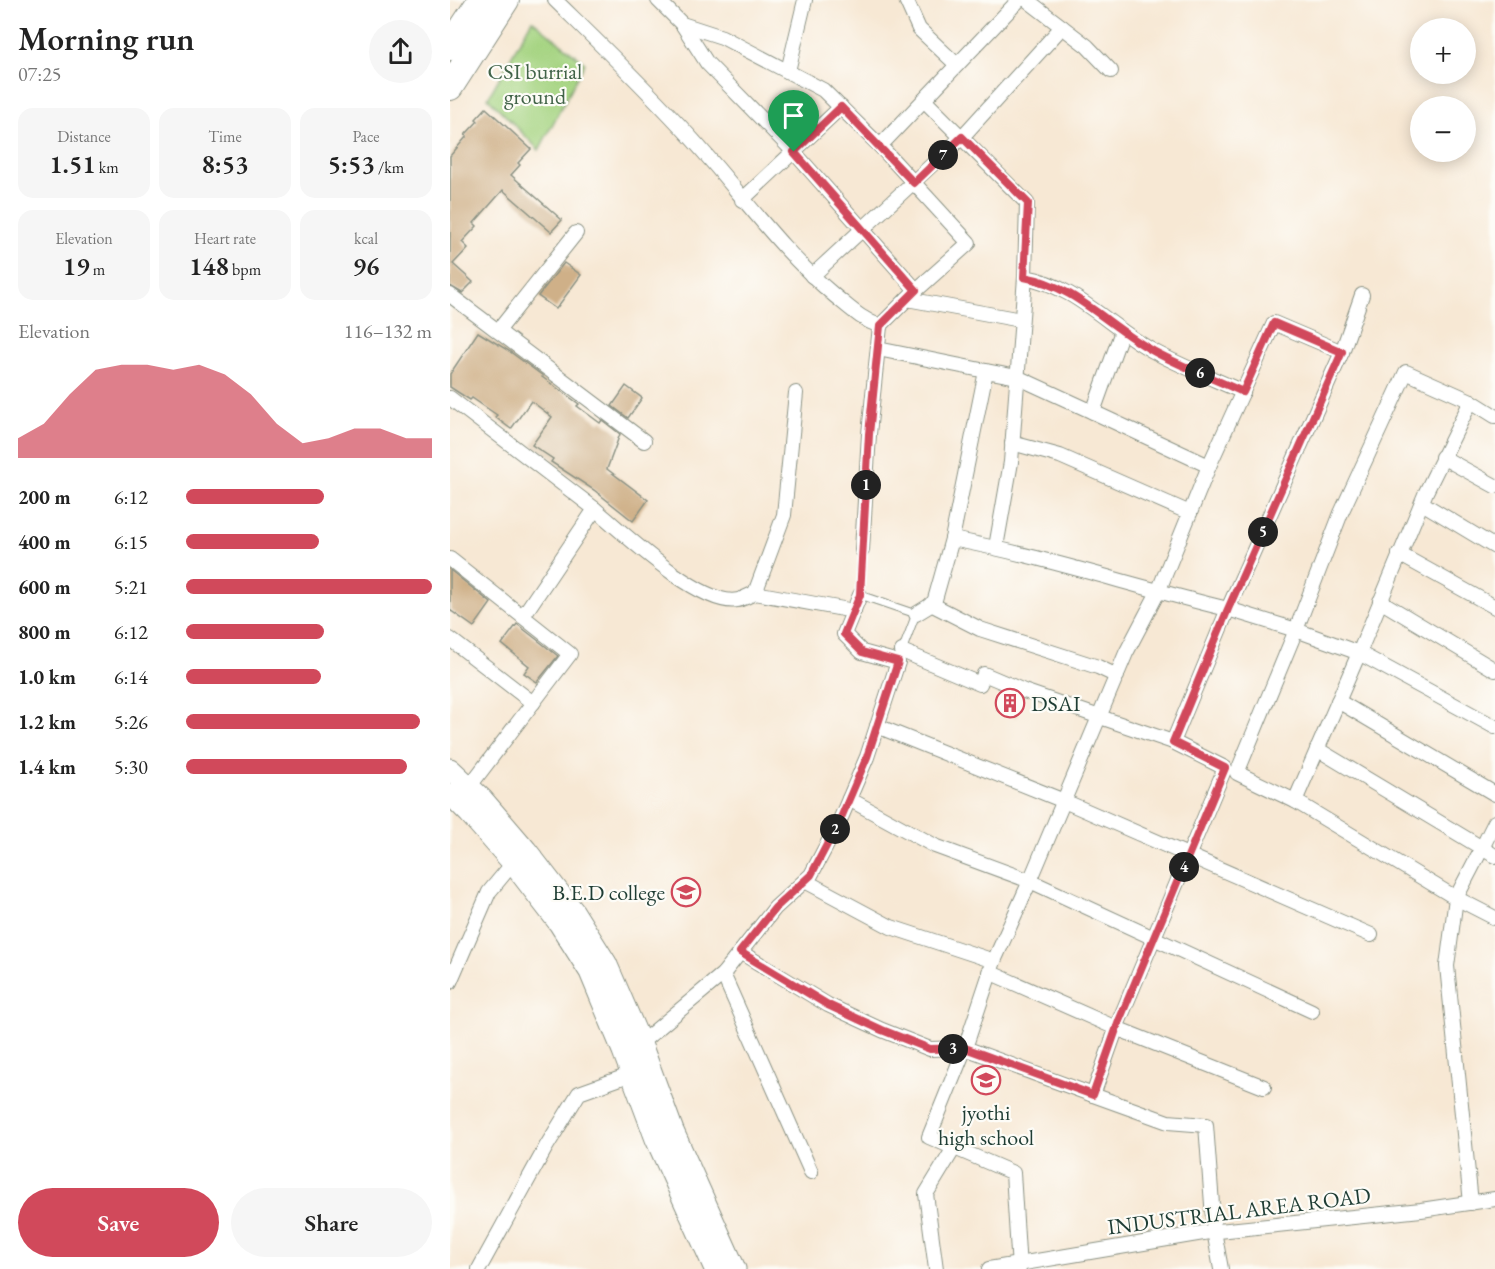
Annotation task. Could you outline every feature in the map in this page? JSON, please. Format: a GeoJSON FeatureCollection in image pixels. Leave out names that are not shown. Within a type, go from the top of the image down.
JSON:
{"type":"FeatureCollection","features":[{"type":"Feature","properties":{"kind":"highway"},"geometry":{"type":"LineString","coordinates":[[454,68],[480,0]]}},
{"type":"Feature","properties":{"kind":"highway"},"geometry":{"type":"LineString","coordinates":[[454,68],[506,0]]}},
{"type":"Feature","properties":{"kind":"main road"},"geometry":{"type":"LineString","coordinates":[[450,769],[469,813],[519,856],[567,917],[598,968],[632,1048],[673,1131],[735,1269]]}},
{"type":"Feature","properties":{"kind":"main road"},"geometry":{"type":"LineString","coordinates":[[632,1048],[632,1074],[656,1138],[715,1269]]}},
{"type":"Feature","properties":{"kind":"street"},"geometry":{"type":"LineString","coordinates":[[555,0],[634,76],[812,276],[865,321],[880,326]]}},
{"type":"Feature","properties":{"kind":"street"},"geometry":{"type":"LineString","coordinates":[[658,0],[682,24],[707,63],[794,152],[863,231],[911,295],[1021,320]]}},
{"type":"Feature","properties":{"kind":"street"},"geometry":{"type":"LineString","coordinates":[[788,71],[805,0]]}},
{"type":"Feature","properties":{"kind":"street"},"geometry":{"type":"LineString","coordinates":[[906,0],[919,28],[957,65]]}},
{"type":"Feature","properties":{"kind":"street"},"geometry":{"type":"LineString","coordinates":[[880,146],[1018,0]]}},
{"type":"Feature","properties":{"kind":"street"},"geometry":{"type":"LineString","coordinates":[[1028,0],[1087,46],[1111,71]]}},
{"type":"Feature","properties":{"kind":"street"},"geometry":{"type":"LineString","coordinates":[[682,24],[722,37],[823,90],[880,146],[969,243],[880,326],[869,434],[862,550]]}},
{"type":"Feature","properties":{"kind":"street"},"geometry":{"type":"LineString","coordinates":[[812,276],[962,137],[1062,27]]}},
{"type":"Feature","properties":{"kind":"street"},"geometry":{"type":"LineString","coordinates":[[924,99],[1028,203],[1011,462],[996,547]]}},
{"type":"Feature","properties":{"kind":"street"},"geometry":{"type":"LineString","coordinates":[[742,200],[841,107]]}},
{"type":"Feature","properties":{"kind":"street"},"geometry":{"type":"LineString","coordinates":[[498,331],[576,233]]}},
{"type":"Feature","properties":{"kind":"street"},"geometry":{"type":"LineString","coordinates":[[1024,277],[1042,280],[1078,298],[1154,352],[1243,392]]}},
{"type":"Feature","properties":{"kind":"street"},"geometry":{"type":"LineString","coordinates":[[450,295],[644,441]]}},
{"type":"Feature","properties":{"kind":"street"},"geometry":{"type":"LineString","coordinates":[[1173,742],[1228,609],[1342,352],[1362,296]]}},
{"type":"Feature","properties":{"kind":"street"},"geometry":{"type":"LineString","coordinates":[[1019,1267],[1013,1173],[929,1137],[965,1048],[992,966],[1126,653],[1158,592],[1209,466],[1274,323],[1342,352]]}},
{"type":"Feature","properties":{"kind":"street"},"geometry":{"type":"LineString","coordinates":[[1093,412],[1122,331]]}},
{"type":"Feature","properties":{"kind":"street"},"geometry":{"type":"LineString","coordinates":[[878,349],[1017,377],[1209,466]]}},
{"type":"Feature","properties":{"kind":"street"},"geometry":{"type":"LineString","coordinates":[[916,614],[934,603],[952,539],[986,371]]}},
{"type":"Feature","properties":{"kind":"street"},"geometry":{"type":"LineString","coordinates":[[1093,1095],[1116,1028],[1189,856],[1296,630],[1341,513],[1406,372],[1471,401],[1495,416]]}},
{"type":"Feature","properties":{"kind":"street"},"geometry":{"type":"LineString","coordinates":[[755,593],[784,514],[796,393]]}},
{"type":"Feature","properties":{"kind":"street"},"geometry":{"type":"LineString","coordinates":[[450,398],[595,509],[671,574],[717,598],[737,601],[755,593],[854,611]]}},
{"type":"Feature","properties":{"kind":"street"},"geometry":{"type":"LineString","coordinates":[[1295,801],[1399,554],[1442,457],[1471,401]]}},
{"type":"Feature","properties":{"kind":"street"},"geometry":{"type":"LineString","coordinates":[[1012,443],[1060,456],[1190,513]]}},
{"type":"Feature","properties":{"kind":"street"},"geometry":{"type":"LineString","coordinates":[[1442,457],[1495,486]]}},
{"type":"Feature","properties":{"kind":"street"},"geometry":{"type":"LineString","coordinates":[[1422,503],[1495,547]]}},
{"type":"Feature","properties":{"kind":"street"},"geometry":{"type":"LineString","coordinates":[[523,616],[595,509]]}},
{"type":"Feature","properties":{"kind":"street"},"geometry":{"type":"LineString","coordinates":[[952,539],[996,547],[1228,609],[1296,630],[1359,653],[1495,727]]}},
{"type":"Feature","properties":{"kind":"street"},"geometry":{"type":"LineString","coordinates":[[1399,554],[1495,608]]}},
{"type":"Feature","properties":{"kind":"street"},"geometry":{"type":"LineString","coordinates":[[450,559],[570,654],[533,703],[460,791]]}},
{"type":"Feature","properties":{"kind":"street"},"geometry":{"type":"LineString","coordinates":[[860,595],[844,634],[862,652],[900,656],[980,684],[984,674],[1024,691],[1173,742],[1295,801],[1456,898],[1495,918]]}},
{"type":"Feature","properties":{"kind":"street"},"geometry":{"type":"LineString","coordinates":[[1380,601],[1495,670]]}},
{"type":"Feature","properties":{"kind":"street"},"geometry":{"type":"LineString","coordinates":[[931,604],[980,629],[1098,667],[1117,676]]}},
{"type":"Feature","properties":{"kind":"street"},"geometry":{"type":"LineString","coordinates":[[450,639],[533,703]]}},
{"type":"Feature","properties":{"kind":"street"},"geometry":{"type":"LineString","coordinates":[[632,1048],[723,974],[775,908],[811,875],[867,757],[900,656]]}},
{"type":"Feature","properties":{"kind":"street"},"geometry":{"type":"LineString","coordinates":[[1338,701],[1495,794]]}},
{"type":"Feature","properties":{"kind":"street"},"geometry":{"type":"LineString","coordinates":[[877,726],[1064,801],[1371,936]]}},
{"type":"Feature","properties":{"kind":"street"},"geometry":{"type":"LineString","coordinates":[[1317,749],[1495,856]]}},
{"type":"Feature","properties":{"kind":"street"},"geometry":{"type":"LineString","coordinates":[[849,799],[935,846],[1030,880],[1312,1011]]}},
{"type":"Feature","properties":{"kind":"street"},"geometry":{"type":"LineString","coordinates":[[1471,1203],[1447,966],[1456,898],[1495,822]]}},
{"type":"Feature","properties":{"kind":"street"},"geometry":{"type":"LineString","coordinates":[[450,982],[489,892],[519,856]]}},
{"type":"Feature","properties":{"kind":"street"},"geometry":{"type":"LineString","coordinates":[[805,881],[891,927],[992,966],[1116,1028],[1264,1087]]}},
{"type":"Feature","properties":{"kind":"street"},"geometry":{"type":"LineString","coordinates":[[740,952],[828,1005],[930,1049],[965,1048],[1168,1122],[1206,1125],[1214,1231],[1221,1269]]}},
{"type":"Feature","properties":{"kind":"street"},"geometry":{"type":"LineString","coordinates":[[723,974],[811,1172]]}},
{"type":"Feature","properties":{"kind":"street"},"geometry":{"type":"LineString","coordinates":[[479,1269],[546,1146],[579,1093],[632,1074]]}},
{"type":"Feature","properties":{"kind":"street"},"geometry":{"type":"LineString","coordinates":[[936,1269],[926,1194],[954,1148]]}},
{"type":"Feature","properties":{"kind":"street","name":"INDUSTRIAL AREA ROAD"},"geometry":{"type":"LineString","coordinates":[[989,1269],[1019,1267],[1214,1231],[1421,1210],[1495,1199]]}},
{"type":"Feature","properties":{"kind":"lane"},"geometry":{"type":"LineString","coordinates":[[862,550],[860,595],[916,614],[900,656]]}},
{"type":"Feature","properties":{"kind":"green space","name":"CSI burrial ground"},"geometry":{"type":"Polygon","coordinates":[[[532,20],[585,63],[539,150],[488,98],[532,20]]]}},
{"type":"Feature","properties":{"kind":"building"},"geometry":{"type":"Polygon","coordinates":[[[486,108],[531,149],[511,175],[562,220],[551,232],[503,190],[474,223],[477,226],[462,242],[468,248],[453,264],[473,282],[462,293],[450,286],[450,156],[486,108]]]}},
{"type":"Feature","properties":{"kind":"building"},"geometry":{"type":"Polygon","coordinates":[[[564,263],[581,275],[556,309],[538,296],[564,263]]]}},
{"type":"Feature","properties":{"kind":"building"},"geometry":{"type":"Polygon","coordinates":[[[478,332],[543,376],[600,423],[602,420],[620,434],[607,469],[648,500],[633,521],[594,490],[551,462],[553,459],[532,445],[552,417],[531,401],[511,429],[495,417],[497,415],[472,398],[470,400],[450,387],[450,374],[478,332]]]}},
{"type":"Feature","properties":{"kind":"building"},"geometry":{"type":"Polygon","coordinates":[[[626,386],[642,398],[628,418],[612,406],[626,386]]]}},
{"type":"Feature","properties":{"kind":"building"},"geometry":{"type":"Polygon","coordinates":[[[450,570],[491,603],[474,627],[450,610],[450,570]]]}},
{"type":"Feature","properties":{"kind":"building"},"geometry":{"type":"Polygon","coordinates":[[[517,624],[558,656],[537,682],[524,673],[529,666],[502,644],[517,624]]]}},
{"type":"Feature","properties":{"kind":"building","name":"DSAI"},"geometry":{"type":"Polygon","coordinates":[[[1004,692],[1022,700],[1016,717],[997,710],[1004,692]]]}},
{"type":"Feature","properties":{"kind":"place","name":"DSAI"},"geometry":{"type":"Point","coordinates":[1010,703]}},
{"type":"Feature","properties":{"kind":"place","name":"B.E.D college"},"geometry":{"type":"Point","coordinates":[686,892]}},
{"type":"Feature","properties":{"kind":"place","name":"jyothi high school"},"geometry":{"type":"Point","coordinates":[986,1080]}},
{"type":"Feature","properties":{"kind":"route"},"geometry":{"type":"LineString","coordinates":[[841,107],[914,183],[962,137],[1028,203],[1024,277],[1042,280],[1078,298],[1154,352],[1243,392],[1274,323],[1342,352],[1228,609],[1173,742],[1225,768],[1119,1021],[1093,1095],[965,1048],[930,1049],[882,1030],[828,1005],[740,952],[775,908],[811,875],[840,820],[867,757],[898,662],[862,652],[844,634],[860,595],[869,434],[880,326],[916,290],[794,152],[841,107]]}}]}
